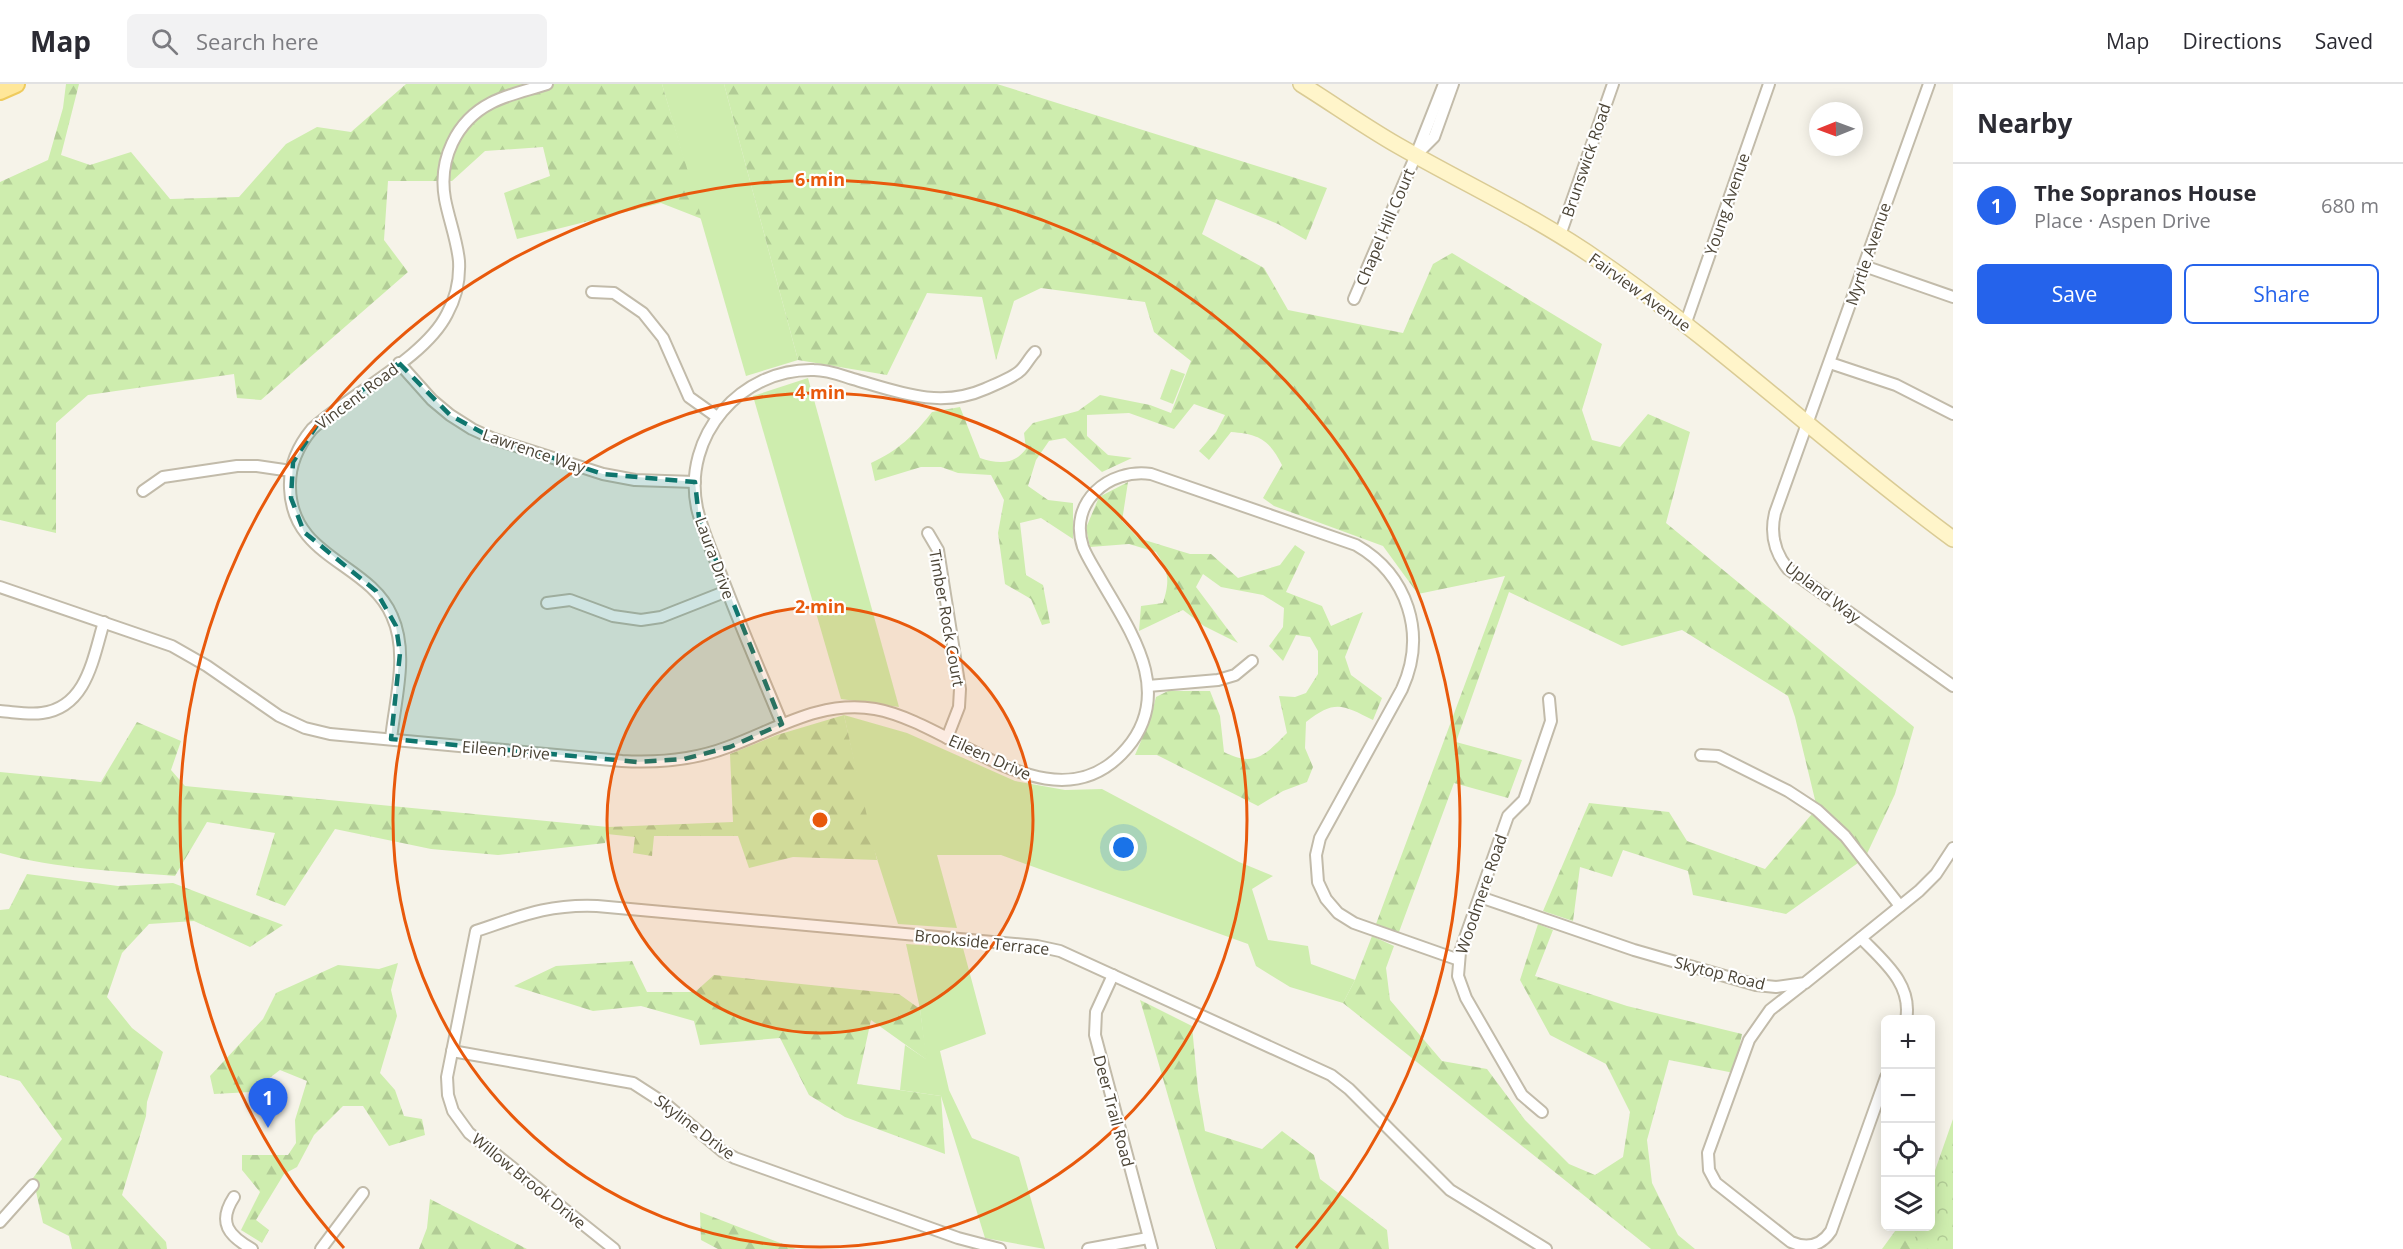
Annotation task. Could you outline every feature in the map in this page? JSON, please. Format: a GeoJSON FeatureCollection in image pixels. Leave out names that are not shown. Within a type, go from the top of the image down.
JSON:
{"type":"FeatureCollection","features":[{"type":"Feature","properties":{"kind":"main road"},"geometry":{"type":"LineString","coordinates":[[0,91],[16,84]]}},
{"type":"Feature","properties":{"kind":"main road","name":"Fairview Avenue"},"geometry":{"type":"LineString","coordinates":[[1301,84],[1416,155],[1560,235],[1600,262],[1685,325],[1873,478],[1953,539]]}},
{"type":"Feature","properties":{"kind":"street","name":"Vincent Road"},"geometry":{"type":"LineString","coordinates":[[391,739],[400,653],[393,616],[376,591],[323,552],[304,532],[291,498],[291,471],[297,453],[312,429],[435,333],[447,315],[455,294],[459,272],[457,249],[445,201],[443,182],[452,143],[469,119],[484,107],[501,98],[547,84]]}},
{"type":"Feature","properties":{"kind":"street","name":"Chapel Hill Court"},"geometry":{"type":"LineString","coordinates":[[1354,299],[1444,84]]}},
{"type":"Feature","properties":{"kind":"street"},"geometry":{"type":"LineString","coordinates":[[1416,155],[1434,137],[1453,84]]}},
{"type":"Feature","properties":{"kind":"street","name":"Brunswick Road"},"geometry":{"type":"LineString","coordinates":[[1560,235],[1613,84]]}},
{"type":"Feature","properties":{"kind":"street","name":"Young Avenue"},"geometry":{"type":"LineString","coordinates":[[1685,325],[1769,84]]}},
{"type":"Feature","properties":{"kind":"street","name":"Myrtle Avenue"},"geometry":{"type":"LineString","coordinates":[[1809,424],[1929,84]]}},
{"type":"Feature","properties":{"kind":"street"},"geometry":{"type":"LineString","coordinates":[[1864,266],[1953,297]]}},
{"type":"Feature","properties":{"kind":"street"},"geometry":{"type":"LineString","coordinates":[[592,292],[614,293],[643,313],[663,338],[689,397],[717,417]]}},
{"type":"Feature","properties":{"kind":"street","name":"Laura Drive"},"geometry":{"type":"LineString","coordinates":[[782,724],[699,518],[695,482],[700,450],[717,417],[729,403],[748,388],[781,373],[804,370],[828,371],[909,396],[948,399],[981,391],[1021,371],[1035,352]]}},
{"type":"Feature","properties":{"kind":"street","name":"Lawrence Way"},"geometry":{"type":"LineString","coordinates":[[399,363],[432,400],[450,415],[494,439],[611,476],[651,481],[695,482]]}},
{"type":"Feature","properties":{"kind":"street"},"geometry":{"type":"LineString","coordinates":[[1830,363],[1896,385],[1953,414]]}},
{"type":"Feature","properties":{"kind":"street","name":"Upland Way"},"geometry":{"type":"LineString","coordinates":[[1809,424],[1773,520],[1773,542],[1779,556],[1794,574],[1953,686]]}},
{"type":"Feature","properties":{"kind":"street"},"geometry":{"type":"LineString","coordinates":[[143,491],[163,477],[237,466],[257,466],[291,471]]}},
{"type":"Feature","properties":{"kind":"street","name":"Eileen Drive"},"geometry":{"type":"LineString","coordinates":[[0,587],[184,652],[262,706],[292,722],[330,734],[653,762],[684,759],[715,752],[782,724],[824,710],[860,708],[897,715],[1030,776],[1062,780],[1083,777],[1111,763],[1133,739],[1146,709],[1148,686],[1145,666],[1138,647],[1086,553],[1081,538],[1080,521],[1085,505],[1094,492],[1106,482],[1120,475],[1136,473],[1159,476],[1345,541],[1375,558],[1398,583],[1408,604],[1413,626],[1413,658],[1402,689],[1320,838],[1316,855],[1316,873],[1326,899],[1345,918],[1459,960]]}},
{"type":"Feature","properties":{"kind":"street","name":"Timber Rock Court"},"geometry":{"type":"LineString","coordinates":[[928,533],[938,550],[960,689],[959,707],[947,738]]}},
{"type":"Feature","properties":{"kind":"street"},"geometry":{"type":"LineString","coordinates":[[547,603],[570,600],[622,618],[641,620],[671,614],[727,591]]}},
{"type":"Feature","properties":{"kind":"street"},"geometry":{"type":"LineString","coordinates":[[0,711],[44,713],[59,708],[72,699],[86,679],[104,622]]}},
{"type":"Feature","properties":{"kind":"street"},"geometry":{"type":"LineString","coordinates":[[1148,686],[1218,680],[1235,675],[1252,661]]}},
{"type":"Feature","properties":{"kind":"street","name":"Woodmere Road"},"geometry":{"type":"LineString","coordinates":[[1542,1112],[1522,1095],[1466,998],[1460,984],[1459,960],[1508,816],[1524,800],[1551,721],[1549,699]]}},
{"type":"Feature","properties":{"kind":"street"},"geometry":{"type":"LineString","coordinates":[[1701,755],[1718,756],[1788,791],[1816,810],[1845,836],[1900,906]]}},
{"type":"Feature","properties":{"kind":"street"},"geometry":{"type":"LineString","coordinates":[[1881,1091],[1831,1231],[1820,1242],[1802,1246],[1791,1242],[1720,1186],[1708,1170],[1708,1153],[1741,1057],[1764,1017],[1862,938],[1936,874],[1953,848]]}},
{"type":"Feature","properties":{"kind":"street","name":"Skytop Road"},"geometry":{"type":"LineString","coordinates":[[1480,897],[1634,950],[1756,985],[1785,986],[1805,982]]}},
{"type":"Feature","properties":{"kind":"street","name":"Brookside Terrace"},"geometry":{"type":"LineString","coordinates":[[476,931],[542,909],[597,906],[1037,946],[1060,951],[1331,1075],[1349,1089],[1450,1190],[1546,1249]]}},
{"type":"Feature","properties":{"kind":"street","name":"Willow Brook Drive"},"geometry":{"type":"LineString","coordinates":[[476,931],[447,1077],[448,1095],[453,1112],[463,1127],[614,1249]]}},
{"type":"Feature","properties":{"kind":"street"},"geometry":{"type":"LineString","coordinates":[[1862,938],[1901,983],[1907,1001],[1906,1015]]}},
{"type":"Feature","properties":{"kind":"street","name":"Deer Trail Road"},"geometry":{"type":"LineString","coordinates":[[1113,975],[1096,1012],[1095,1035],[1150,1243]]}},
{"type":"Feature","properties":{"kind":"street","name":"Skyline Drive"},"geometry":{"type":"LineString","coordinates":[[452,1051],[633,1083],[647,1091],[722,1151],[735,1158],[957,1244],[1000,1249]]}},
{"type":"Feature","properties":{"kind":"street"},"geometry":{"type":"LineString","coordinates":[[0,1222],[33,1185]]}},
{"type":"Feature","properties":{"kind":"street"},"geometry":{"type":"LineString","coordinates":[[321,1249],[363,1193]]}},
{"type":"Feature","properties":{"kind":"street"},"geometry":{"type":"LineString","coordinates":[[234,1197],[226,1212],[227,1227],[237,1240],[252,1249]]}},
{"type":"Feature","properties":{"kind":"street"},"geometry":{"type":"LineString","coordinates":[[1088,1249],[1150,1243]]}},
{"type":"Feature","properties":{"kind":"highlighted area"},"geometry":{"type":"Polygon","coordinates":[[[399,363],[450,415],[494,439],[603,474],[695,482],[699,518],[782,724],[730,747],[684,759],[637,762],[391,739],[400,653],[396,626],[376,591],[304,532],[291,498],[293,462],[319,422],[399,363]]]}},
{"type":"Feature","properties":{"kind":"green space"},"geometry":{"type":"Polygon","coordinates":[[[66,84],[79,84],[61,155],[90,165],[131,152],[170,199],[239,197],[286,144],[317,127],[351,132],[406,84],[662,84],[702,219],[661,203],[517,239],[504,193],[550,176],[543,147],[485,151],[452,181],[388,181],[384,240],[408,272],[261,400],[237,398],[234,374],[88,395],[56,423],[56,533],[0,520],[0,182],[48,160],[63,108],[66,84]]]}},
{"type":"Feature","properties":{"kind":"green space"},"geometry":{"type":"Polygon","coordinates":[[[662,84],[724,84],[798,360],[746,376],[662,84]]]}},
{"type":"Feature","properties":{"kind":"green space"},"geometry":{"type":"Polygon","coordinates":[[[724,84],[997,84],[1327,188],[1306,240],[1278,224],[1216,199],[1202,234],[1264,268],[1288,310],[1403,333],[1433,264],[1452,253],[1602,344],[1582,410],[1592,440],[1620,447],[1648,414],[1690,432],[1666,523],[1914,727],[1895,794],[1865,858],[1786,914],[1693,895],[1688,871],[1623,850],[1612,877],[1580,867],[1573,921],[1543,911],[1589,803],[1669,812],[1687,841],[1765,869],[1817,808],[1788,696],[1682,630],[1622,646],[1509,592],[1456,742],[1522,760],[1508,798],[1454,783],[1399,932],[1376,924],[1505,576],[1418,594],[1383,546],[1274,506],[1263,498],[1282,465],[1272,449],[1256,436],[1231,432],[1209,460],[1199,451],[1216,432],[1225,415],[1194,404],[1174,429],[1129,413],[1087,415],[1087,436],[1108,455],[1132,458],[1102,472],[1065,438],[1049,441],[1036,460],[1028,486],[1048,500],[1073,503],[1073,539],[1041,518],[1020,523],[1026,575],[1043,585],[1050,623],[1042,625],[1031,599],[1005,584],[998,533],[1004,500],[991,475],[958,473],[941,467],[921,467],[875,481],[871,463],[905,442],[932,412],[960,407],[980,458],[999,462],[1016,458],[1026,449],[1024,433],[1033,423],[1078,411],[1100,395],[1150,405],[1171,413],[1191,361],[1154,332],[1145,302],[1041,288],[1014,301],[996,360],[982,297],[927,293],[887,375],[798,360],[724,84]]]}},
{"type":"Feature","properties":{"kind":"green space"},"geometry":{"type":"Polygon","coordinates":[[[1171,369],[1185,374],[1173,404],[1160,399],[1171,369]]]}},
{"type":"Feature","properties":{"kind":"green space"},"geometry":{"type":"Polygon","coordinates":[[[808,378],[899,707],[841,699],[753,396],[808,378]]]}},
{"type":"Feature","properties":{"kind":"green space"},"geometry":{"type":"Polygon","coordinates":[[[1128,482],[1122,521],[1138,538],[1190,554],[1211,554],[1238,578],[1280,565],[1295,545],[1305,552],[1286,592],[1322,606],[1331,626],[1363,612],[1345,657],[1351,675],[1382,698],[1373,720],[1346,708],[1332,707],[1306,722],[1305,748],[1313,767],[1307,782],[1283,791],[1258,806],[1157,755],[1135,755],[1150,720],[1156,697],[1168,691],[1210,691],[1220,716],[1224,752],[1244,759],[1259,756],[1273,747],[1287,733],[1279,696],[1295,697],[1306,693],[1318,674],[1318,651],[1310,637],[1296,635],[1283,661],[1269,646],[1283,627],[1284,608],[1263,595],[1221,587],[1203,574],[1196,587],[1238,643],[1204,626],[1183,610],[1139,631],[1141,606],[1163,603],[1167,588],[1164,565],[1156,552],[1129,544],[1090,547],[1086,528],[1099,497],[1128,482]]]}},
{"type":"Feature","properties":{"kind":"green space"},"geometry":{"type":"Polygon","coordinates":[[[844,715],[907,733],[1015,781],[1065,790],[1102,789],[1239,862],[1273,876],[1252,889],[1268,940],[1308,946],[1311,964],[1355,980],[1343,1003],[1290,987],[1256,966],[1248,944],[1001,855],[937,855],[957,928],[898,924],[871,840],[844,715]]]}},
{"type":"Feature","properties":{"kind":"green space"},"geometry":{"type":"Polygon","coordinates":[[[844,715],[877,860],[793,857],[749,868],[738,836],[654,836],[652,856],[633,853],[635,837],[607,834],[605,843],[498,855],[431,849],[335,829],[285,906],[256,895],[275,833],[207,822],[175,876],[65,866],[0,853],[0,772],[101,782],[137,722],[181,741],[171,770],[185,786],[608,827],[733,822],[730,754],[777,735],[844,715]]]}},
{"type":"Feature","properties":{"kind":"green space"},"geometry":{"type":"Polygon","coordinates":[[[27,874],[118,886],[173,883],[283,925],[250,947],[194,921],[149,924],[122,953],[107,997],[132,1028],[163,1052],[122,1195],[166,1242],[167,1249],[72,1249],[69,1236],[43,1223],[33,1178],[62,1139],[20,1081],[0,1075],[0,910],[9,909],[27,874]]]}},
{"type":"Feature","properties":{"kind":"green space"},"geometry":{"type":"Polygon","coordinates":[[[1538,924],[1553,930],[1535,976],[1627,1006],[1742,1034],[1734,1073],[1669,1060],[1647,1140],[1652,1183],[1678,1235],[1695,1249],[1651,1249],[1343,1003],[1355,980],[1372,936],[1394,946],[1386,968],[1390,1000],[1442,1061],[1487,1069],[1525,1120],[1569,1164],[1595,1175],[1623,1157],[1630,1112],[1606,1064],[1550,1035],[1520,980],[1538,924]]]}},
{"type":"Feature","properties":{"kind":"green space"},"geometry":{"type":"Polygon","coordinates":[[[906,944],[963,948],[986,1034],[940,1051],[949,1090],[972,1138],[1019,1157],[1045,1249],[985,1238],[941,1096],[900,1090],[905,1045],[926,1059],[920,1009],[906,944]]]}},
{"type":"Feature","properties":{"kind":"green space"},"geometry":{"type":"Polygon","coordinates":[[[632,961],[647,992],[695,992],[714,975],[899,994],[920,1009],[927,1060],[871,1020],[857,1084],[941,1096],[945,1154],[845,1117],[809,1095],[780,1038],[700,1045],[694,1021],[641,1006],[593,1011],[514,986],[556,966],[632,961]]]}},
{"type":"Feature","properties":{"kind":"green space"},"geometry":{"type":"Polygon","coordinates":[[[398,963],[391,990],[397,1016],[380,1073],[395,1090],[404,1116],[422,1119],[425,1135],[389,1146],[363,1106],[343,1106],[314,1135],[297,1167],[284,1174],[256,1220],[269,1230],[262,1243],[241,1230],[260,1192],[242,1170],[242,1155],[288,1155],[296,1143],[295,1120],[307,1081],[280,1070],[251,1092],[214,1094],[210,1076],[263,1019],[276,993],[338,965],[379,969],[398,963]]]}},
{"type":"Feature","properties":{"kind":"green space"},"geometry":{"type":"Polygon","coordinates":[[[1140,1000],[1192,1026],[1198,1090],[1205,1131],[1262,1149],[1282,1131],[1314,1155],[1320,1179],[1387,1230],[1389,1249],[1216,1249],[1186,1157],[1140,1000]]]}},
{"type":"Feature","properties":{"kind":"green space"},"geometry":{"type":"Polygon","coordinates":[[[1953,1119],[1953,1249],[1882,1249],[1895,1231],[1935,1231],[1935,1171],[1953,1119]]]}},
{"type":"Feature","properties":{"kind":"green space"},"geometry":{"type":"Polygon","coordinates":[[[1953,1132],[1953,1249],[1911,1249],[1918,1231],[1935,1231],[1935,1184],[1953,1132]]]}},
{"type":"Feature","properties":{"kind":"green space"},"geometry":{"type":"Polygon","coordinates":[[[430,1199],[527,1249],[419,1249],[427,1228],[430,1199]]]}},
{"type":"Feature","properties":{"kind":"green space"},"geometry":{"type":"Polygon","coordinates":[[[700,1212],[796,1249],[718,1249],[701,1240],[700,1212]]]}},
{"type":"Feature","properties":{"kind":"place","name":"The Sopranos House"},"geometry":{"type":"Point","coordinates":[268,1128]}}]}
